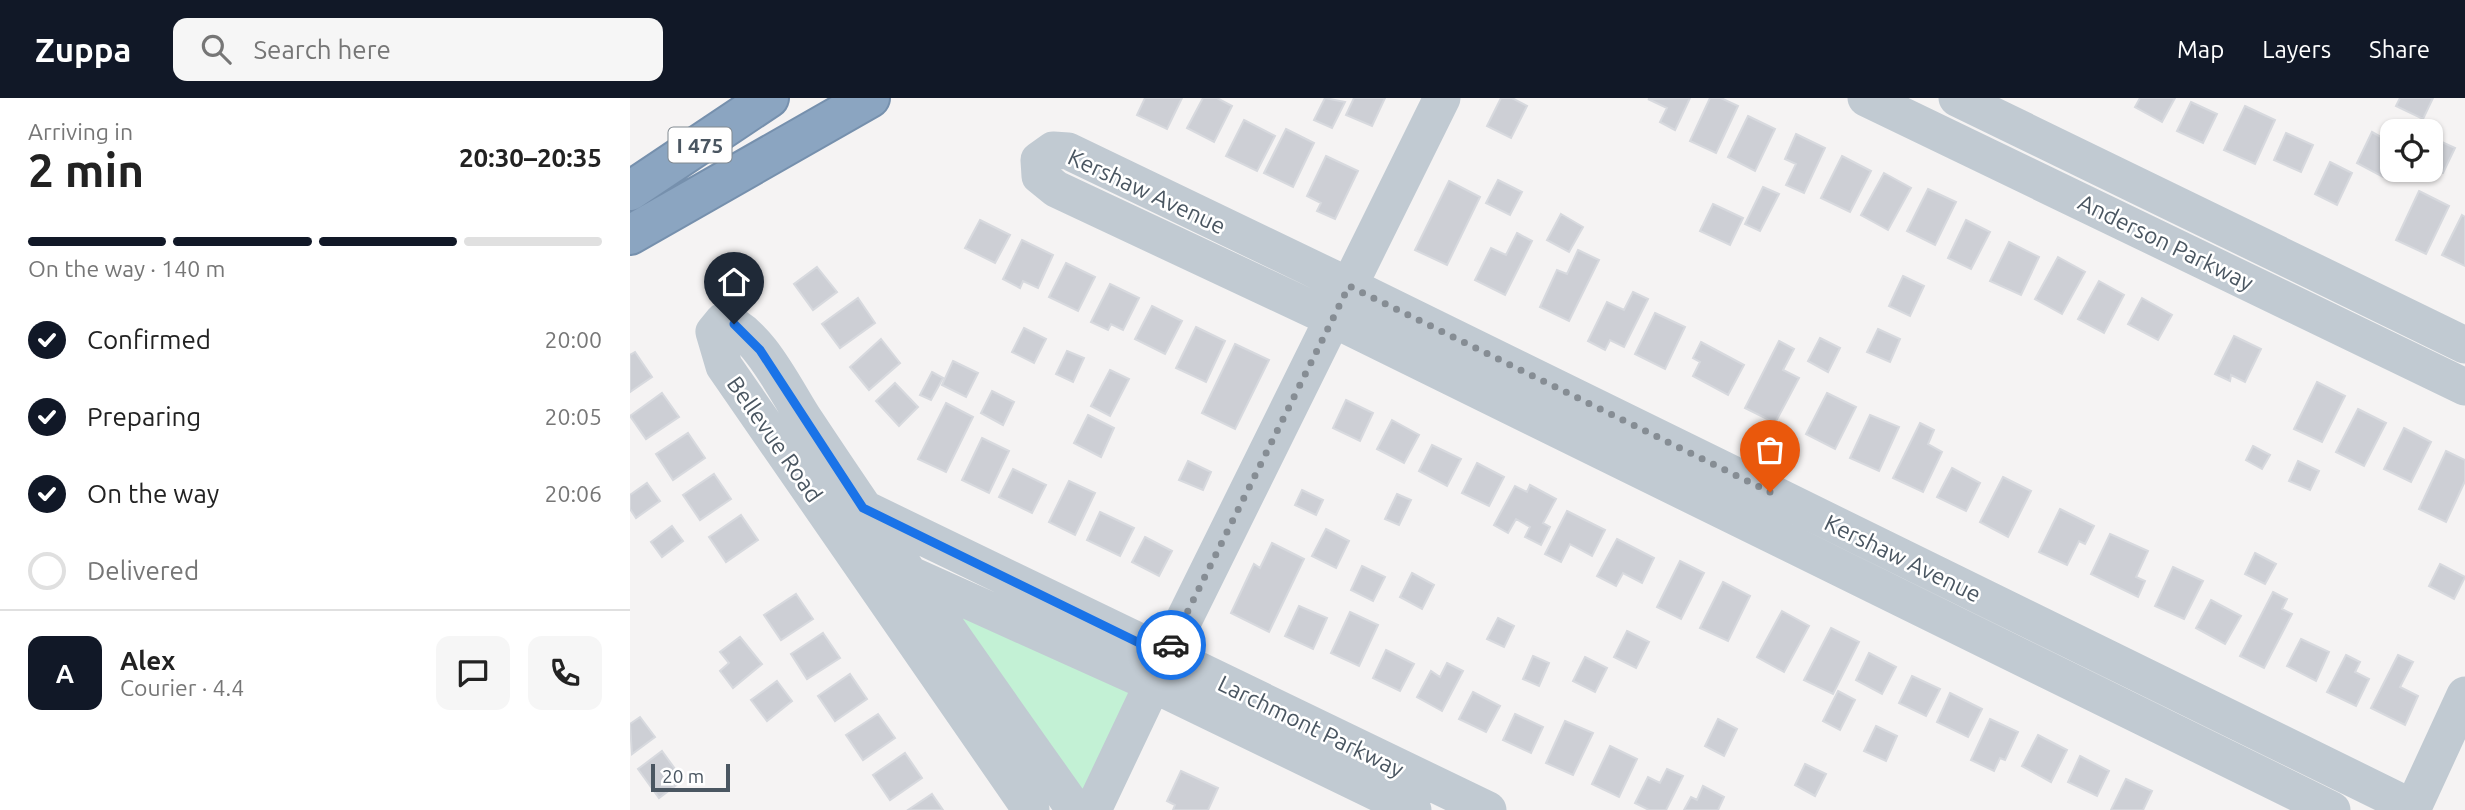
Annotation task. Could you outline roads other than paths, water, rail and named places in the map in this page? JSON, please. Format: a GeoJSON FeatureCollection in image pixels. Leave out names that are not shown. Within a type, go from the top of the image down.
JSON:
{"type":"FeatureCollection","features":[{"type":"Feature","properties":{"kind":"highway","name":"I 475"},"geometry":{"type":"LineString","coordinates":[[630,191],[769,98]]}},
{"type":"Feature","properties":{"kind":"highway"},"geometry":{"type":"LineString","coordinates":[[630,235],[870,98]]}},
{"type":"Feature","properties":{"kind":"street"},"geometry":{"type":"LineString","coordinates":[[1093,810],[1159,670],[1442,98]]}},
{"type":"Feature","properties":{"kind":"street","name":"Anderson Parkway"},"geometry":{"type":"LineString","coordinates":[[1866,98],[2465,387]]}},
{"type":"Feature","properties":{"kind":"street","name":"Anderson Parkway"},"geometry":{"type":"LineString","coordinates":[[1957,98],[2465,345]]}},
{"type":"Feature","properties":{"kind":"street","name":"Kershaw Avenue"},"geometry":{"type":"LineString","coordinates":[[2332,810],[1333,319],[1056,189],[1040,176],[1040,160],[1052,150],[1068,151],[1349,286],[2413,809]]}},
{"type":"Feature","properties":{"kind":"street","name":"Bellevue Road"},"geometry":{"type":"LineString","coordinates":[[849,517],[760,350],[734,324],[723,321],[714,332],[724,366],[849,517],[895,582],[1075,810]]}},
{"type":"Feature","properties":{"kind":"street","name":"Larchmont Parkway"},"geometry":{"type":"LineString","coordinates":[[849,517],[1159,670],[1413,810]]}},
{"type":"Feature","properties":{"kind":"street","name":"Larchmont Parkway"},"geometry":{"type":"LineString","coordinates":[[895,582],[1159,670],[1488,810]]}},
{"type":"Feature","properties":{"kind":"street","name":"Bellevue Road"},"geometry":{"type":"LineString","coordinates":[[895,582],[1031,810]]}},
{"type":"Feature","properties":{"kind":"street"},"geometry":{"type":"LineString","coordinates":[[2413,809],[2465,695]]}}]}
